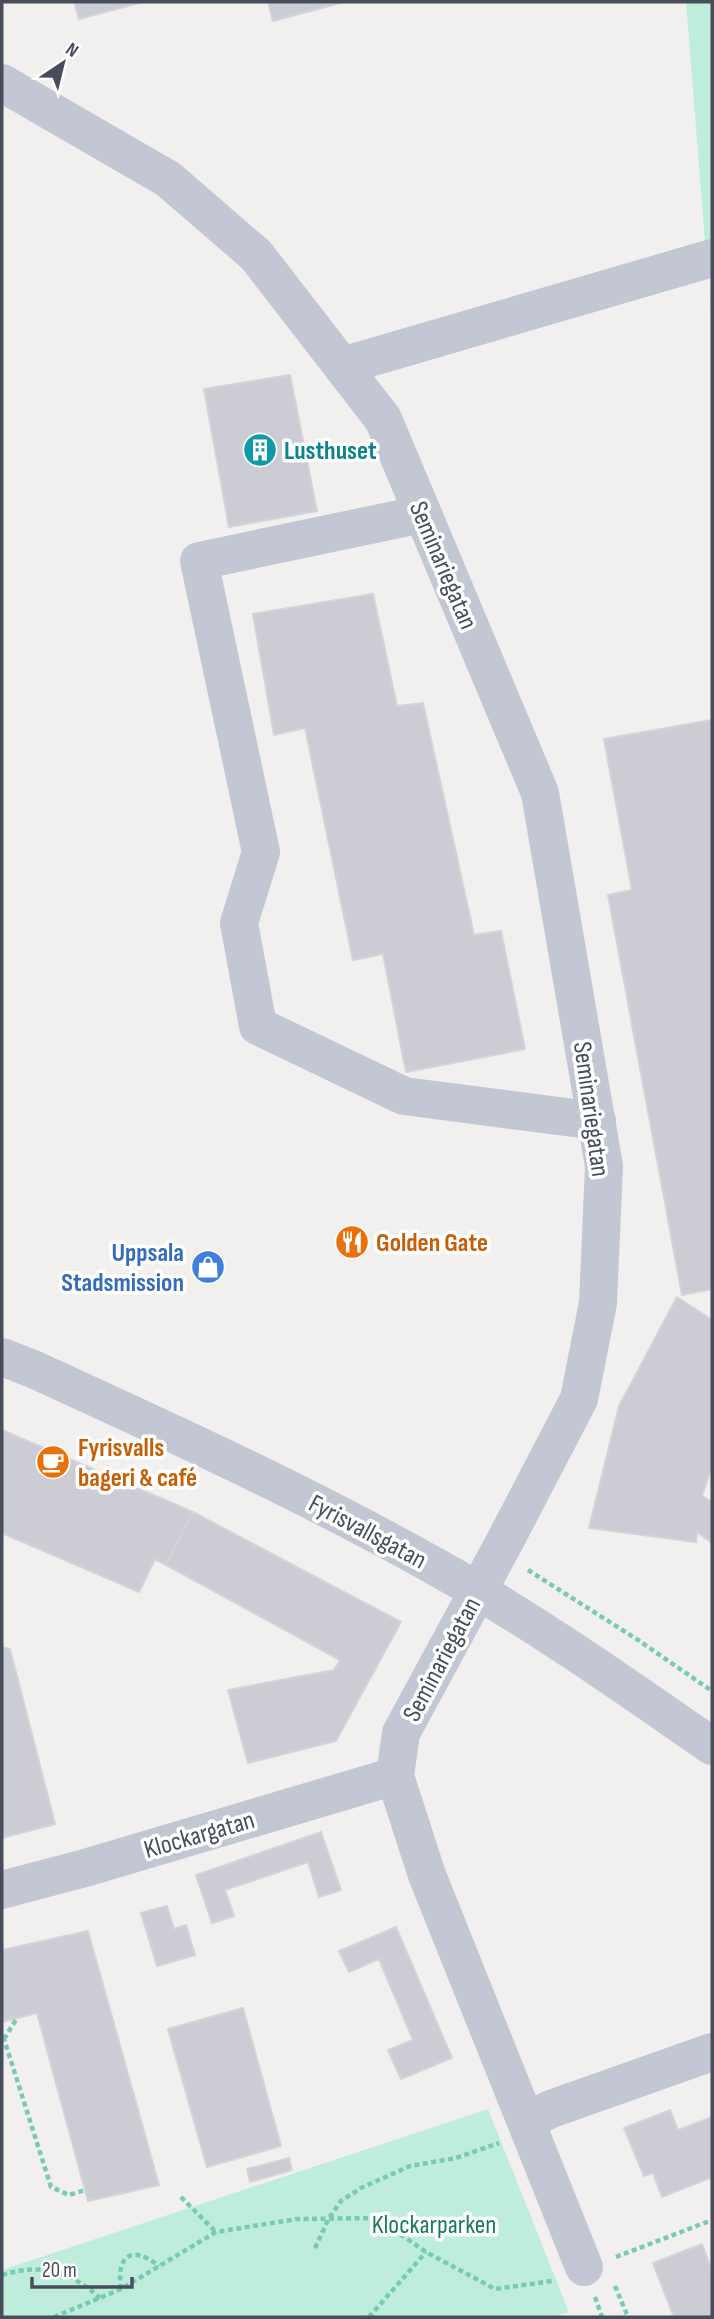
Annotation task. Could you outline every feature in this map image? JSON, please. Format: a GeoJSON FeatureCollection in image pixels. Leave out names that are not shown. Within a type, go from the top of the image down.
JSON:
{"type":"FeatureCollection","features":[{"type":"Feature","properties":{"kind":"street","name":"Seminariegatan"},"geometry":{"type":"LineString","coordinates":[[2,83],[168,179],[256,255],[383,419],[540,793],[604,1166],[598,1303],[579,1399],[401,1733],[395,1776],[427,1875],[527,2121],[595,2264]]}},
{"type":"Feature","properties":{"kind":"street"},"geometry":{"type":"LineString","coordinates":[[342,366],[712,257]]}},
{"type":"Feature","properties":{"kind":"street"},"geometry":{"type":"LineString","coordinates":[[423,514],[199,561],[261,852],[239,923],[258,1026],[404,1096],[597,1121]]}},
{"type":"Feature","properties":{"kind":"street","name":"Fyrisvallsgatan"},"geometry":{"type":"LineString","coordinates":[[2,1357],[33,1368],[268,1477],[477,1591],[571,1649],[712,1746]]}},
{"type":"Feature","properties":{"kind":"street","name":"Klockargatan"},"geometry":{"type":"LineString","coordinates":[[2,1890],[395,1776]]}},
{"type":"Feature","properties":{"kind":"street"},"geometry":{"type":"LineString","coordinates":[[527,2121],[551,2109],[712,2052]]}},
{"type":"Feature","properties":{"kind":"path"},"geometry":{"type":"LineString","coordinates":[[17,2018],[3,2040],[51,2186],[69,2195],[85,2190]]}},
{"type":"Feature","properties":{"kind":"path"},"geometry":{"type":"LineString","coordinates":[[316,2248],[329,2218],[341,2200],[410,2166],[456,2158],[500,2143],[527,2121]]}},
{"type":"Feature","properties":{"kind":"path"},"geometry":{"type":"LineString","coordinates":[[181,2197],[216,2232]]}},
{"type":"Feature","properties":{"kind":"path"},"geometry":{"type":"LineString","coordinates":[[54,2317],[121,2289],[216,2232],[297,2219],[377,2218],[426,2252],[495,2289],[549,2283],[712,2220]]}},
{"type":"Feature","properties":{"kind":"path"},"geometry":{"type":"LineString","coordinates":[[369,2317],[426,2252]]}},
{"type":"Feature","properties":{"kind":"path"},"geometry":{"type":"LineString","coordinates":[[121,2289],[119,2273],[121,2263],[127,2256],[136,2254],[148,2257],[159,2266]]}},
{"type":"Feature","properties":{"kind":"path"},"geometry":{"type":"LineString","coordinates":[[2,2275],[37,2267],[60,2273],[86,2286],[100,2298]]}},
{"type":"Feature","properties":{"kind":"green space"},"geometry":{"type":"Polygon","coordinates":[[[686,2],[712,2],[712,258],[705,241],[686,2]]]}},
{"type":"Feature","properties":{"kind":"green space"},"geometry":{"type":"Polygon","coordinates":[[[712,258],[712,316],[710,307],[712,258]]]}},
{"type":"Feature","properties":{"kind":"green space","name":"Klockarparken"},"geometry":{"type":"Polygon","coordinates":[[[488,2109],[569,2312],[553,2317],[2,2317],[2,2270],[488,2109]]]}},
{"type":"Feature","properties":{"kind":"building"},"geometry":{"type":"Polygon","coordinates":[[[74,2],[143,2],[79,19],[74,2]]]}},
{"type":"Feature","properties":{"kind":"building"},"geometry":{"type":"Polygon","coordinates":[[[268,2],[344,2],[273,21],[268,2]]]}},
{"type":"Feature","properties":{"kind":"building","name":"Lusthuset"},"geometry":{"type":"Polygon","coordinates":[[[290,375],[317,511],[229,527],[204,389],[290,375]]]}},
{"type":"Feature","properties":{"kind":"building"},"geometry":{"type":"Polygon","coordinates":[[[373,594],[397,706],[423,703],[474,935],[501,931],[525,1049],[406,1072],[383,954],[353,960],[305,728],[274,735],[253,614],[373,594]]]}},
{"type":"Feature","properties":{"kind":"building"},"geometry":{"type":"Polygon","coordinates":[[[712,720],[712,1289],[682,1295],[608,895],[632,890],[604,739],[712,720]]]}},
{"type":"Feature","properties":{"kind":"building"},"geometry":{"type":"Polygon","coordinates":[[[677,1297],[712,1320],[712,1465],[702,1496],[712,1502],[712,1543],[697,1532],[696,1542],[589,1528],[619,1406],[677,1297]]]}},
{"type":"Feature","properties":{"kind":"building"},"geometry":{"type":"Polygon","coordinates":[[[2,1430],[193,1512],[166,1565],[155,1559],[139,1592],[2,1533],[2,1430]]]}},
{"type":"Feature","properties":{"kind":"building"},"geometry":{"type":"Polygon","coordinates":[[[193,1512],[401,1622],[336,1741],[248,1763],[228,1690],[334,1670],[340,1660],[166,1565],[193,1512]]]}},
{"type":"Feature","properties":{"kind":"building"},"geometry":{"type":"Polygon","coordinates":[[[2,1647],[10,1649],[55,1824],[2,1838],[2,1647]]]}},
{"type":"Feature","properties":{"kind":"building"},"geometry":{"type":"Polygon","coordinates":[[[321,1832],[341,1890],[319,1897],[308,1862],[225,1890],[234,1916],[212,1923],[196,1875],[321,1832]]]}},
{"type":"Feature","properties":{"kind":"building"},"geometry":{"type":"Polygon","coordinates":[[[167,1906],[174,1929],[186,1925],[195,1955],[157,1966],[141,1913],[167,1906]]]}},
{"type":"Feature","properties":{"kind":"building"},"geometry":{"type":"Polygon","coordinates":[[[396,1927],[452,2058],[401,2079],[388,2050],[413,2040],[379,1959],[349,1972],[339,1951],[396,1927]]]}},
{"type":"Feature","properties":{"kind":"building"},"geometry":{"type":"Polygon","coordinates":[[[88,1931],[159,2185],[88,2201],[37,2013],[2,2022],[2,1950],[88,1931]]]}},
{"type":"Feature","properties":{"kind":"building"},"geometry":{"type":"Polygon","coordinates":[[[243,2008],[281,2146],[207,2167],[168,2029],[243,2008]]]}},
{"type":"Feature","properties":{"kind":"building"},"geometry":{"type":"Polygon","coordinates":[[[670,2110],[678,2130],[712,2117],[712,2177],[662,2197],[653,2173],[644,2176],[624,2128],[670,2110]]]}},
{"type":"Feature","properties":{"kind":"building"},"geometry":{"type":"Polygon","coordinates":[[[289,2158],[292,2170],[250,2182],[247,2169],[289,2158]]]}},
{"type":"Feature","properties":{"kind":"building"},"geometry":{"type":"Polygon","coordinates":[[[702,2244],[712,2271],[712,2317],[674,2317],[653,2263],[702,2244]]]}},
{"type":"Feature","properties":{"kind":"place","name":"Lusthuset"},"geometry":{"type":"Point","coordinates":[260,450]}},
{"type":"Feature","properties":{"kind":"place","name":"Golden Gate"},"geometry":{"type":"Point","coordinates":[352,1242]}},
{"type":"Feature","properties":{"kind":"place","name":"Uppsala Stadsmission"},"geometry":{"type":"Point","coordinates":[208,1267]}},
{"type":"Feature","properties":{"kind":"place","name":"Fyrisvalls bageri & café"},"geometry":{"type":"Point","coordinates":[53,1462]}}]}
